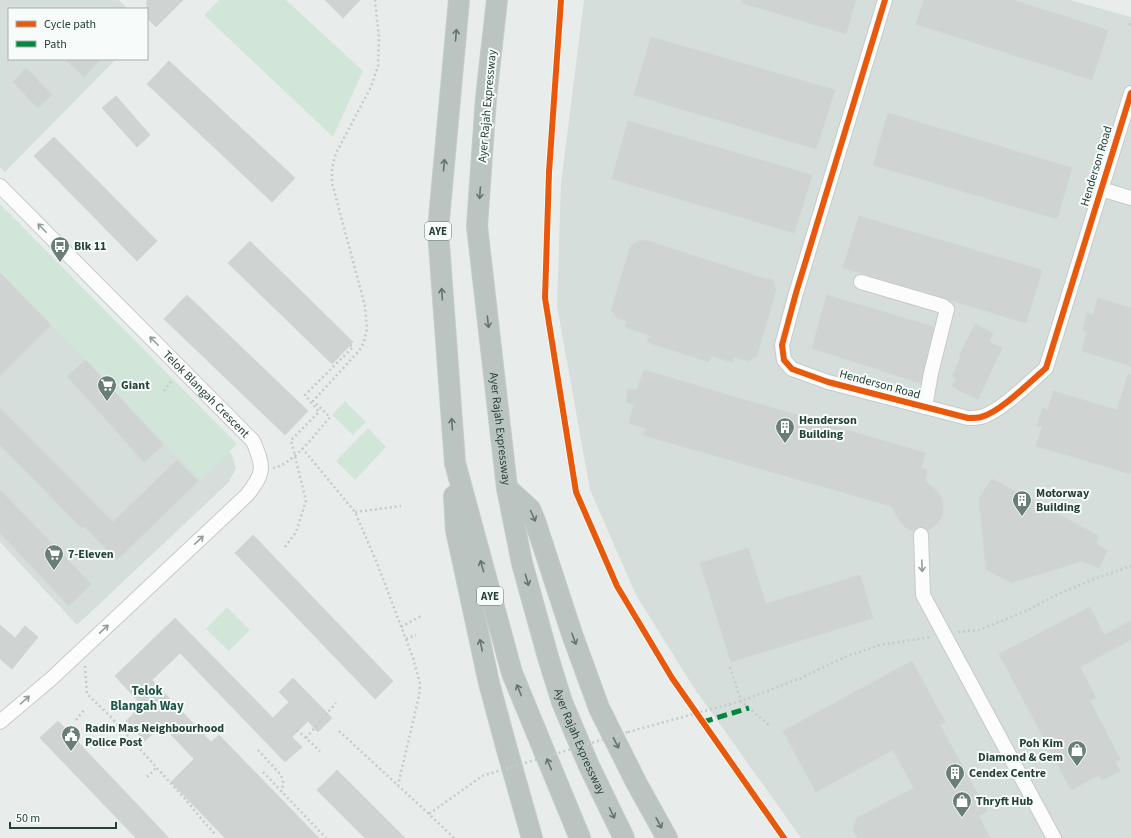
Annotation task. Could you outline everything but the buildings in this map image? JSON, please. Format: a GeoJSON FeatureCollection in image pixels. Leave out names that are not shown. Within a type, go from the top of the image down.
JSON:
{"type":"FeatureCollection","features":[{"type":"Feature","properties":{"kind":"highway","name":"AYE"},"geometry":{"type":"LineString","coordinates":[[459,0],[438,230],[455,463],[512,673],[580,838]]}},
{"type":"Feature","properties":{"kind":"highway","name":"Ayer Rajah Expressway"},"geometry":{"type":"LineString","coordinates":[[497,0],[486,98],[477,226],[507,488],[522,563],[562,702],[589,766],[624,838]]}},
{"type":"Feature","properties":{"kind":"highway"},"geometry":{"type":"LineString","coordinates":[[455,463],[453,481],[456,530],[489,683],[532,838]]}},
{"type":"Feature","properties":{"kind":"highway"},"geometry":{"type":"LineString","coordinates":[[507,488],[530,509],[536,521],[572,634],[599,708],[637,784],[667,838]]}},
{"type":"Feature","properties":{"kind":"street","name":"Henderson Road"},"geometry":{"type":"LineString","coordinates":[[885,0],[796,293],[782,345],[784,360],[792,369],[846,387],[968,418],[981,417],[995,411],[1046,368],[1131,93]]}},
{"type":"Feature","properties":{"kind":"street","name":"Telok Blangah Crescent"},"geometry":{"type":"LineString","coordinates":[[0,186],[253,441],[262,469]]}},
{"type":"Feature","properties":{"kind":"street"},"geometry":{"type":"LineString","coordinates":[[1101,189],[1131,198]]}},
{"type":"Feature","properties":{"kind":"street"},"geometry":{"type":"LineString","coordinates":[[861,282],[943,306],[947,309],[931,373],[925,407]]}},
{"type":"Feature","properties":{"kind":"street"},"geometry":{"type":"LineString","coordinates":[[0,722],[51,679],[247,495],[256,483],[262,469]]}},
{"type":"Feature","properties":{"kind":"street"},"geometry":{"type":"LineString","coordinates":[[922,535],[923,595],[1054,838]]}},
{"type":"Feature","properties":{"kind":"path"},"geometry":{"type":"LineString","coordinates":[[262,469],[274,468],[287,462],[330,417],[312,401],[359,351],[364,342],[367,329],[365,306],[332,183],[332,168],[336,152],[371,87],[378,66],[379,31],[375,0]]}},
{"type":"Feature","properties":{"kind":"path"},"geometry":{"type":"LineString","coordinates":[[285,547],[296,532],[306,501],[291,440],[319,412],[305,395],[353,347],[350,345]]}},
{"type":"Feature","properties":{"kind":"path"},"geometry":{"type":"LineString","coordinates":[[164,391],[172,380]]}},
{"type":"Feature","properties":{"kind":"path"},"geometry":{"type":"LineString","coordinates":[[302,448],[355,512],[377,563],[406,639],[420,684],[420,696],[398,785]]}},
{"type":"Feature","properties":{"kind":"path"},"geometry":{"type":"LineString","coordinates":[[355,512],[401,506]]}},
{"type":"Feature","properties":{"kind":"path"},"geometry":{"type":"LineString","coordinates":[[401,626],[421,616]]}},
{"type":"Feature","properties":{"kind":"path"},"geometry":{"type":"LineString","coordinates":[[406,639],[416,635]]}},
{"type":"Feature","properties":{"kind":"path"},"geometry":{"type":"LineString","coordinates":[[85,661],[86,694],[109,715],[216,835]]}},
{"type":"Feature","properties":{"kind":"path"},"geometry":{"type":"LineString","coordinates":[[730,667],[741,701],[770,726]]}},
{"type":"Feature","properties":{"kind":"path"},"geometry":{"type":"LineString","coordinates":[[429,814],[482,776],[656,723],[700,713],[741,701]]}},
{"type":"Feature","properties":{"kind":"path"},"geometry":{"type":"LineString","coordinates":[[306,738],[336,703]]}},
{"type":"Feature","properties":{"kind":"path"},"geometry":{"type":"LineString","coordinates":[[76,720],[84,710]]}},
{"type":"Feature","properties":{"kind":"path"},"geometry":{"type":"LineString","coordinates":[[297,730],[320,751]]}},
{"type":"Feature","properties":{"kind":"path"},"geometry":{"type":"LineString","coordinates":[[339,731],[454,838]]}},
{"type":"Feature","properties":{"kind":"path"},"geometry":{"type":"LineString","coordinates":[[258,750],[281,776],[283,782],[282,791]]}},
{"type":"Feature","properties":{"kind":"path"},"geometry":{"type":"LineString","coordinates":[[147,777],[156,768]]}},
{"type":"Feature","properties":{"kind":"path"},"geometry":{"type":"LineString","coordinates":[[263,772],[326,838]]}},
{"type":"Feature","properties":{"kind":"shaded area"},"geometry":{"type":"Polygon","coordinates":[[[0,0],[119,0],[127,8],[8,8],[8,60],[115,60],[5,172],[0,167],[0,0]]]}},
{"type":"Feature","properties":{"kind":"shaded area"},"geometry":{"type":"Polygon","coordinates":[[[584,0],[1070,0],[1131,17],[1131,838],[801,838],[694,688],[636,595],[590,490],[557,306],[561,183],[584,0]]]}},
{"type":"Feature","properties":{"kind":"shaded area"},"geometry":{"type":"Polygon","coordinates":[[[0,220],[231,453],[236,468],[229,482],[77,625],[0,542],[0,220]]]}},
{"type":"Feature","properties":{"kind":"green space"},"geometry":{"type":"Polygon","coordinates":[[[219,0],[286,0],[363,71],[333,137],[204,15],[219,0]]]}},
{"type":"Feature","properties":{"kind":"green space"},"geometry":{"type":"Polygon","coordinates":[[[0,204],[237,444],[200,480],[0,272],[0,204]]]}},
{"type":"Feature","properties":{"kind":"green space"},"geometry":{"type":"Polygon","coordinates":[[[345,401],[366,422],[353,435],[332,415],[345,401]]]}},
{"type":"Feature","properties":{"kind":"green space"},"geometry":{"type":"Polygon","coordinates":[[[368,428],[386,447],[355,480],[336,461],[368,428]]]}},
{"type":"Feature","properties":{"kind":"green space"},"geometry":{"type":"Polygon","coordinates":[[[227,607],[250,630],[229,651],[206,629],[227,607]]]}},
{"type":"Feature","properties":{"kind":"marked path"},"geometry":{"type":"LineString","coordinates":[[703,722],[749,708]]}},
{"type":"Feature","properties":{"kind":"cycle path"},"geometry":{"type":"LineString","coordinates":[[561,0],[549,172],[545,298],[576,492],[617,586],[672,678],[784,838]]}},
{"type":"Feature","properties":{"kind":"cycle path"},"geometry":{"type":"LineString","coordinates":[[885,0],[796,293],[782,345],[784,360],[792,369],[828,382],[968,418],[989,414],[1015,396],[1046,368],[1131,93]]}},
{"type":"Feature","properties":{"kind":"place","name":"Blk 11"},"geometry":{"type":"Point","coordinates":[60,263]}},
{"type":"Feature","properties":{"kind":"place","name":"Giant"},"geometry":{"type":"Point","coordinates":[107,402]}},
{"type":"Feature","properties":{"kind":"place","name":"Henderson Building"},"geometry":{"type":"Point","coordinates":[785,444]}},
{"type":"Feature","properties":{"kind":"place","name":"Motorway Building"},"geometry":{"type":"Point","coordinates":[1022,517]}},
{"type":"Feature","properties":{"kind":"place","name":"7-Eleven"},"geometry":{"type":"Point","coordinates":[54,571]}},
{"type":"Feature","properties":{"kind":"place","name":"Radin Mas Neighbourhood Police Post"},"geometry":{"type":"Point","coordinates":[71,752]}},
{"type":"Feature","properties":{"kind":"place","name":"Poh Kim Diamond & Gem"},"geometry":{"type":"Point","coordinates":[1077,767]}},
{"type":"Feature","properties":{"kind":"place","name":"Cendex Centre"},"geometry":{"type":"Point","coordinates":[955,790]}},
{"type":"Feature","properties":{"kind":"place","name":"Thryft Hub"},"geometry":{"type":"Point","coordinates":[962,818]}},
{"type":"Feature","properties":{"kind":"district","name":"Telok Blangah Way"},"geometry":{"type":"Point","coordinates":[147,698]}}]}
